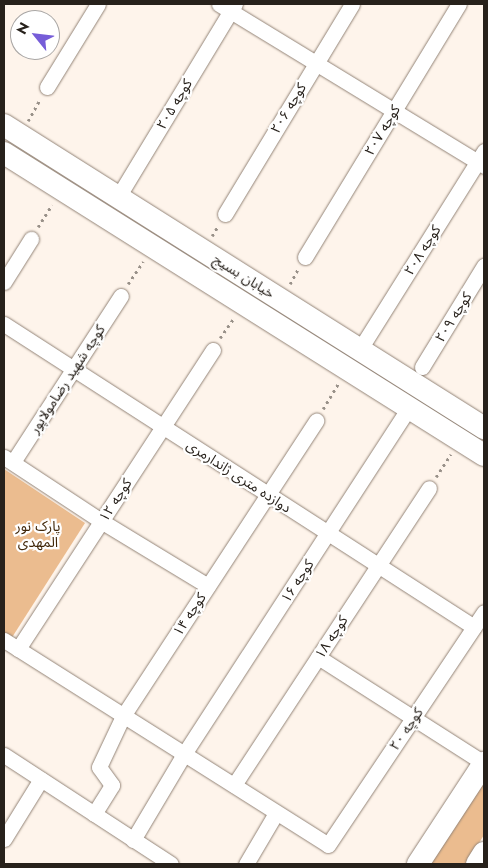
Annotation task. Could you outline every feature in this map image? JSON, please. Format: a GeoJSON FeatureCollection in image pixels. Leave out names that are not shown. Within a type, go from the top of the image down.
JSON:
{"type":"FeatureCollection","features":[{"type":"Feature","properties":{"kind":"main road","name":"خیابان بسیج"},"geometry":{"type":"LineString","coordinates":[[12,130],[484,428]]}},
{"type":"Feature","properties":{"kind":"main road","name":"خیابان بسیج"},"geometry":{"type":"LineString","coordinates":[[4,153],[484,455]]}},
{"type":"Feature","properties":{"kind":"main road"},"geometry":{"type":"LineString","coordinates":[[105,217],[118,197]]}},
{"type":"Feature","properties":{"kind":"main road"},"geometry":{"type":"LineString","coordinates":[[348,370],[360,349]]}},
{"type":"Feature","properties":{"kind":"main road"},"geometry":{"type":"LineString","coordinates":[[418,864],[484,763]]}},
{"type":"Feature","properties":{"kind":"main road"},"geometry":{"type":"LineString","coordinates":[[477,864],[484,853]]}},
{"type":"Feature","properties":{"kind":"street"},"geometry":{"type":"LineString","coordinates":[[47,87],[98,4]]}},
{"type":"Feature","properties":{"kind":"street","name":"۲۰۶ کوچه"},"geometry":{"type":"LineString","coordinates":[[225,214],[315,62],[352,4]]}},
{"type":"Feature","properties":{"kind":"street","name":"۲۰۷ کوچه"},"geometry":{"type":"LineString","coordinates":[[305,257],[459,4]]}},
{"type":"Feature","properties":{"kind":"street"},"geometry":{"type":"LineString","coordinates":[[229,6],[315,62],[482,160]]}},
{"type":"Feature","properties":{"kind":"street","name":"۲۰۵ کوچه"},"geometry":{"type":"LineString","coordinates":[[118,197],[229,6]]}},
{"type":"Feature","properties":{"kind":"street","name":"۲۰۸ کوچه"},"geometry":{"type":"LineString","coordinates":[[360,349],[482,160]]}},
{"type":"Feature","properties":{"kind":"street"},"geometry":{"type":"LineString","coordinates":[[4,282],[30,239]]}},
{"type":"Feature","properties":{"kind":"street","name":"۲۰۹ کوچه"},"geometry":{"type":"LineString","coordinates":[[422,367],[484,266]]}},
{"type":"Feature","properties":{"kind":"street","name":"کوچه شهید رضامولاپور"},"geometry":{"type":"LineString","coordinates":[[8,460],[73,369],[121,296]]}},
{"type":"Feature","properties":{"kind":"street","name":"دوازده متری ژاندارمری"},"geometry":{"type":"LineString","coordinates":[[4,324],[474,627]]}},
{"type":"Feature","properties":{"kind":"street","name":"۱۲ کوچه"},"geometry":{"type":"LineString","coordinates":[[18,649],[213,350]]}},
{"type":"Feature","properties":{"kind":"street","name":"۱۶ کوچه"},"geometry":{"type":"LineString","coordinates":[[133,840],[184,754],[409,408]]}},
{"type":"Feature","properties":{"kind":"street","name":"‍‍ ۱۴ کوچه"},"geometry":{"type":"LineString","coordinates":[[94,814],[112,784],[99,767],[122,716],[316,421]]}},
{"type":"Feature","properties":{"kind":"street"},"geometry":{"type":"LineString","coordinates":[[8,460],[101,521],[208,586]]}},
{"type":"Feature","properties":{"kind":"street","name":"۱۸ کوچه"},"geometry":{"type":"LineString","coordinates":[[234,785],[429,488]]}},
{"type":"Feature","properties":{"kind":"street","name":"۲۰ کوچه"},"geometry":{"type":"LineString","coordinates":[[276,812],[328,845],[484,612]]}},
{"type":"Feature","properties":{"kind":"street"},"geometry":{"type":"LineString","coordinates":[[4,640],[276,812],[246,864]]}},
{"type":"Feature","properties":{"kind":"street"},"geometry":{"type":"LineString","coordinates":[[318,657],[484,763]]}},
{"type":"Feature","properties":{"kind":"street"},"geometry":{"type":"LineString","coordinates":[[4,755],[171,864]]}},
{"type":"Feature","properties":{"kind":"street"},"geometry":{"type":"LineString","coordinates":[[4,839],[41,779]]}},
{"type":"Feature","properties":{"kind":"path"},"geometry":{"type":"LineString","coordinates":[[12,130],[47,87]]}},
{"type":"Feature","properties":{"kind":"path"},"geometry":{"type":"LineString","coordinates":[[30,239],[62,190]]}},
{"type":"Feature","properties":{"kind":"path"},"geometry":{"type":"LineString","coordinates":[[203,251],[225,214]]}},
{"type":"Feature","properties":{"kind":"path"},"geometry":{"type":"LineString","coordinates":[[121,296],[152,247]]}},
{"type":"Feature","properties":{"kind":"path"},"geometry":{"type":"LineString","coordinates":[[280,299],[305,257]]}},
{"type":"Feature","properties":{"kind":"path"},"geometry":{"type":"LineString","coordinates":[[213,350],[243,304]]}},
{"type":"Feature","properties":{"kind":"path"},"geometry":{"type":"LineString","coordinates":[[316,421],[348,370]]}},
{"type":"Feature","properties":{"kind":"path"},"geometry":{"type":"LineString","coordinates":[[429,488],[460,440]]}},
{"type":"Feature","properties":{"kind":"green space","name":"پارک نور المهدی"},"geometry":{"type":"Polygon","coordinates":[[[4,469],[85,523],[11,639],[4,635],[4,469]]]}},
{"type":"Feature","properties":{"kind":"green space"},"geometry":{"type":"Polygon","coordinates":[[[484,781],[484,835],[466,864],[431,864],[484,781]]]}}]}
